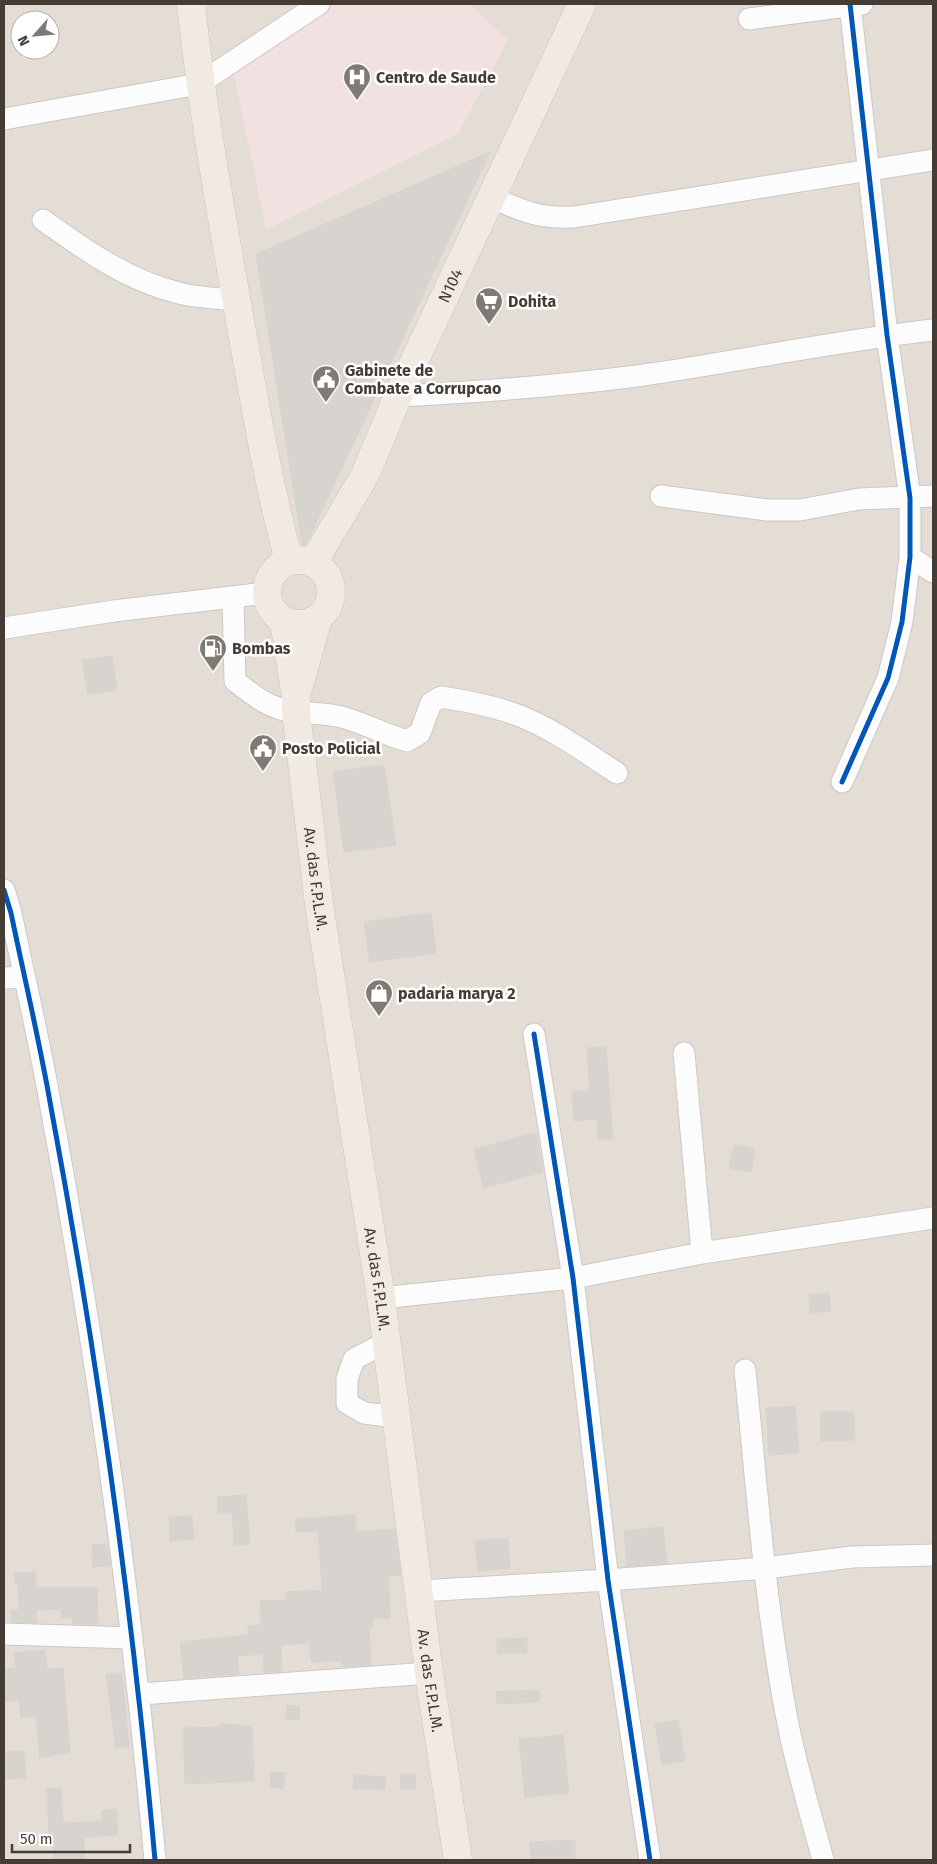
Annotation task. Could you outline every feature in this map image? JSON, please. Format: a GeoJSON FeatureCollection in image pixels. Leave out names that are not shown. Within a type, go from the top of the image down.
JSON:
{"type":"FeatureCollection","features":[{"type":"Feature","properties":{"kind":"main road"},"geometry":{"type":"LineString","coordinates":[[191,4],[199,84],[272,500],[301,562],[325,574],[331,589],[328,605],[318,618],[301,624],[284,621],[272,609],[266,593]]}},
{"type":"Feature","properties":{"kind":"main road","name":"N104"},"geometry":{"type":"LineString","coordinates":[[266,593],[267,585],[274,570],[301,562],[366,475],[398,396],[582,4]]}},
{"type":"Feature","properties":{"kind":"main road","name":"Av. das F.P.L.M."},"geometry":{"type":"LineString","coordinates":[[296,705],[318,618]]}},
{"type":"Feature","properties":{"kind":"main road","name":"Av. das F.P.L.M."},"geometry":{"type":"LineString","coordinates":[[284,621],[296,705],[319,904],[381,1298],[429,1673],[458,1860]]}},
{"type":"Feature","properties":{"kind":"street"},"geometry":{"type":"LineString","coordinates":[[4,119],[199,84],[319,4]]}},
{"type":"Feature","properties":{"kind":"street"},"geometry":{"type":"LineString","coordinates":[[749,19],[854,4],[887,335],[910,498],[910,557],[902,622],[888,678],[842,782]]}},
{"type":"Feature","properties":{"kind":"street"},"geometry":{"type":"LineString","coordinates":[[491,197],[524,212],[550,218],[574,217],[870,172],[933,160]]}},
{"type":"Feature","properties":{"kind":"street"},"geometry":{"type":"LineString","coordinates":[[43,220],[132,277],[179,294],[237,300]]}},
{"type":"Feature","properties":{"kind":"street"},"geometry":{"type":"LineString","coordinates":[[398,396],[497,391],[637,376],[887,335],[933,330]]}},
{"type":"Feature","properties":{"kind":"street"},"geometry":{"type":"LineString","coordinates":[[661,496],[767,510],[800,510],[859,499],[933,496]]}},
{"type":"Feature","properties":{"kind":"street"},"geometry":{"type":"LineString","coordinates":[[910,557],[933,572]]}},
{"type":"Feature","properties":{"kind":"street"},"geometry":{"type":"LineString","coordinates":[[4,628],[114,611],[266,593]]}},
{"type":"Feature","properties":{"kind":"street"},"geometry":{"type":"LineString","coordinates":[[233,598],[235,681],[257,700],[277,709],[296,705],[319,713],[346,718],[407,741],[420,733],[431,703],[441,697],[468,701],[520,716],[566,740],[618,773]]}},
{"type":"Feature","properties":{"kind":"street"},"geometry":{"type":"LineString","coordinates":[[4,890],[14,978],[50,1101],[87,1313],[140,1694],[155,1860]]}},
{"type":"Feature","properties":{"kind":"street"},"geometry":{"type":"LineString","coordinates":[[534,1034],[573,1278],[608,1580],[650,1860]]}},
{"type":"Feature","properties":{"kind":"street"},"geometry":{"type":"LineString","coordinates":[[684,1053],[702,1254]]}},
{"type":"Feature","properties":{"kind":"street"},"geometry":{"type":"LineString","coordinates":[[381,1298],[573,1278],[702,1254],[933,1218]]}},
{"type":"Feature","properties":{"kind":"street"},"geometry":{"type":"LineString","coordinates":[[387,1342],[354,1359],[347,1379],[347,1404],[364,1413],[397,1418]]}},
{"type":"Feature","properties":{"kind":"street"},"geometry":{"type":"LineString","coordinates":[[745,1370],[766,1568],[788,1726],[823,1860]]}},
{"type":"Feature","properties":{"kind":"street"},"geometry":{"type":"LineString","coordinates":[[420,1591],[766,1568],[852,1557],[933,1555]]}},
{"type":"Feature","properties":{"kind":"street"},"geometry":{"type":"LineString","coordinates":[[4,1634],[132,1638]]}},
{"type":"Feature","properties":{"kind":"street"},"geometry":{"type":"LineString","coordinates":[[140,1694],[429,1673]]}},
{"type":"Feature","properties":{"kind":"shaded area"},"geometry":{"type":"Polygon","coordinates":[[[4,4],[933,4],[933,1860],[4,1860],[4,4]]]}},
{"type":"Feature","properties":{"kind":"shaded area","name":"Centro de Saude"},"geometry":{"type":"Polygon","coordinates":[[[332,4],[469,4],[508,40],[458,134],[266,230],[233,69],[332,4]]]}},
{"type":"Feature","properties":{"kind":"building","name":"Gabinete de Combate a Corrupcao"},"geometry":{"type":"Polygon","coordinates":[[[490,152],[309,538],[303,550],[256,254],[490,152]]]}},
{"type":"Feature","properties":{"kind":"building"},"geometry":{"type":"Polygon","coordinates":[[[112,656],[117,690],[88,694],[82,660],[112,656]]]}},
{"type":"Feature","properties":{"kind":"building"},"geometry":{"type":"Polygon","coordinates":[[[384,765],[396,845],[344,852],[333,772],[384,765]]]}},
{"type":"Feature","properties":{"kind":"building"},"geometry":{"type":"Polygon","coordinates":[[[431,913],[436,953],[370,962],[364,922],[431,913]]]}},
{"type":"Feature","properties":{"kind":"building"},"geometry":{"type":"Polygon","coordinates":[[[606,1047],[613,1139],[598,1139],[597,1119],[574,1121],[572,1092],[590,1091],[587,1048],[606,1047]]]}},
{"type":"Feature","properties":{"kind":"building"},"geometry":{"type":"Polygon","coordinates":[[[536,1133],[543,1172],[484,1188],[474,1149],[536,1133]]]}},
{"type":"Feature","properties":{"kind":"building"},"geometry":{"type":"Polygon","coordinates":[[[734,1145],[755,1149],[751,1172],[729,1168],[734,1145]]]}},
{"type":"Feature","properties":{"kind":"building"},"geometry":{"type":"Polygon","coordinates":[[[829,1293],[831,1311],[810,1313],[809,1295],[829,1293]]]}},
{"type":"Feature","properties":{"kind":"building"},"geometry":{"type":"Polygon","coordinates":[[[795,1406],[799,1453],[769,1455],[766,1408],[795,1406]]]}},
{"type":"Feature","properties":{"kind":"building"},"geometry":{"type":"Polygon","coordinates":[[[821,1412],[854,1412],[855,1440],[821,1441],[821,1412]]]}},
{"type":"Feature","properties":{"kind":"building"},"geometry":{"type":"Polygon","coordinates":[[[246,1495],[250,1544],[234,1545],[232,1512],[218,1513],[217,1497],[246,1495]]]}},
{"type":"Feature","properties":{"kind":"building"},"geometry":{"type":"Polygon","coordinates":[[[355,1515],[356,1532],[395,1529],[401,1575],[389,1576],[390,1618],[373,1618],[373,1626],[369,1627],[371,1665],[342,1667],[342,1661],[311,1662],[309,1643],[281,1645],[282,1671],[264,1672],[263,1654],[237,1656],[239,1674],[184,1678],[180,1642],[248,1635],[248,1626],[261,1625],[260,1601],[286,1600],[286,1592],[322,1590],[318,1531],[296,1532],[295,1519],[355,1515]]]}},
{"type":"Feature","properties":{"kind":"building"},"geometry":{"type":"Polygon","coordinates":[[[192,1516],[194,1539],[170,1541],[169,1517],[192,1516]]]}},
{"type":"Feature","properties":{"kind":"building"},"geometry":{"type":"Polygon","coordinates":[[[663,1527],[667,1563],[627,1566],[624,1531],[663,1527]]]}},
{"type":"Feature","properties":{"kind":"building"},"geometry":{"type":"Polygon","coordinates":[[[508,1538],[510,1568],[478,1571],[475,1541],[508,1538]]]}},
{"type":"Feature","properties":{"kind":"building"},"geometry":{"type":"Polygon","coordinates":[[[107,1544],[110,1566],[93,1567],[92,1545],[107,1544]]]}},
{"type":"Feature","properties":{"kind":"building"},"geometry":{"type":"Polygon","coordinates":[[[35,1572],[36,1588],[97,1588],[98,1624],[73,1624],[72,1617],[61,1618],[61,1609],[36,1610],[37,1623],[11,1622],[11,1610],[19,1610],[18,1584],[15,1584],[15,1573],[35,1572]]]}},
{"type":"Feature","properties":{"kind":"building"},"geometry":{"type":"Polygon","coordinates":[[[527,1638],[527,1652],[497,1654],[497,1639],[527,1638]]]}},
{"type":"Feature","properties":{"kind":"building"},"geometry":{"type":"Polygon","coordinates":[[[45,1650],[47,1669],[63,1668],[70,1752],[40,1758],[36,1716],[21,1717],[19,1700],[4,1702],[4,1669],[16,1668],[14,1653],[45,1650]]]}},
{"type":"Feature","properties":{"kind":"building"},"geometry":{"type":"Polygon","coordinates":[[[122,1673],[129,1746],[116,1748],[106,1674],[122,1673]]]}},
{"type":"Feature","properties":{"kind":"building"},"geometry":{"type":"Polygon","coordinates":[[[540,1690],[540,1702],[497,1704],[496,1692],[540,1690]]]}},
{"type":"Feature","properties":{"kind":"building"},"geometry":{"type":"Polygon","coordinates":[[[287,1705],[300,1706],[299,1720],[286,1719],[287,1705]]]}},
{"type":"Feature","properties":{"kind":"building"},"geometry":{"type":"Polygon","coordinates":[[[678,1720],[685,1761],[662,1765],[655,1724],[678,1720]]]}},
{"type":"Feature","properties":{"kind":"building"},"geometry":{"type":"Polygon","coordinates":[[[224,1724],[252,1726],[254,1781],[185,1784],[183,1728],[215,1727],[224,1724]]]}},
{"type":"Feature","properties":{"kind":"building"},"geometry":{"type":"Polygon","coordinates":[[[563,1735],[569,1793],[525,1797],[519,1739],[563,1735]]]}},
{"type":"Feature","properties":{"kind":"building"},"geometry":{"type":"Polygon","coordinates":[[[24,1751],[26,1778],[4,1779],[4,1752],[24,1751]]]}},
{"type":"Feature","properties":{"kind":"building"},"geometry":{"type":"Polygon","coordinates":[[[271,1772],[285,1773],[284,1789],[270,1787],[271,1772]]]}},
{"type":"Feature","properties":{"kind":"building"},"geometry":{"type":"Polygon","coordinates":[[[401,1774],[416,1775],[415,1789],[400,1788],[401,1774]]]}},
{"type":"Feature","properties":{"kind":"building"},"geometry":{"type":"Polygon","coordinates":[[[354,1775],[386,1777],[385,1790],[353,1788],[354,1775]]]}},
{"type":"Feature","properties":{"kind":"building"},"geometry":{"type":"Polygon","coordinates":[[[61,1788],[63,1823],[103,1821],[102,1811],[116,1809],[118,1835],[83,1837],[86,1860],[54,1860],[52,1837],[49,1837],[47,1789],[61,1788]]]}},
{"type":"Feature","properties":{"kind":"building"},"geometry":{"type":"Polygon","coordinates":[[[575,1840],[575,1859],[531,1860],[530,1842],[575,1840]]]}},
{"type":"Feature","properties":{"kind":"cycle path"},"geometry":{"type":"LineString","coordinates":[[842,782],[888,678],[902,622],[910,557],[910,498],[887,335],[850,4]]}},
{"type":"Feature","properties":{"kind":"cycle path"},"geometry":{"type":"LineString","coordinates":[[4,890],[11,913],[46,1078],[98,1385],[136,1670],[155,1860]]}},
{"type":"Feature","properties":{"kind":"cycle path"},"geometry":{"type":"LineString","coordinates":[[534,1034],[573,1278],[608,1580],[650,1860]]}},
{"type":"Feature","properties":{"kind":"place","name":"Centro de Saude"},"geometry":{"type":"Point","coordinates":[357,101]}},
{"type":"Feature","properties":{"kind":"place","name":"Dohita"},"geometry":{"type":"Point","coordinates":[489,325]}},
{"type":"Feature","properties":{"kind":"place","name":"Gabinete de Combate a Corrupcao"},"geometry":{"type":"Point","coordinates":[326,403]}},
{"type":"Feature","properties":{"kind":"place","name":"Bombas"},"geometry":{"type":"Point","coordinates":[213,672]}},
{"type":"Feature","properties":{"kind":"place","name":"Posto Policial"},"geometry":{"type":"Point","coordinates":[263,772]}},
{"type":"Feature","properties":{"kind":"place","name":"padaria marya 2"},"geometry":{"type":"Point","coordinates":[379,1017]}}]}
